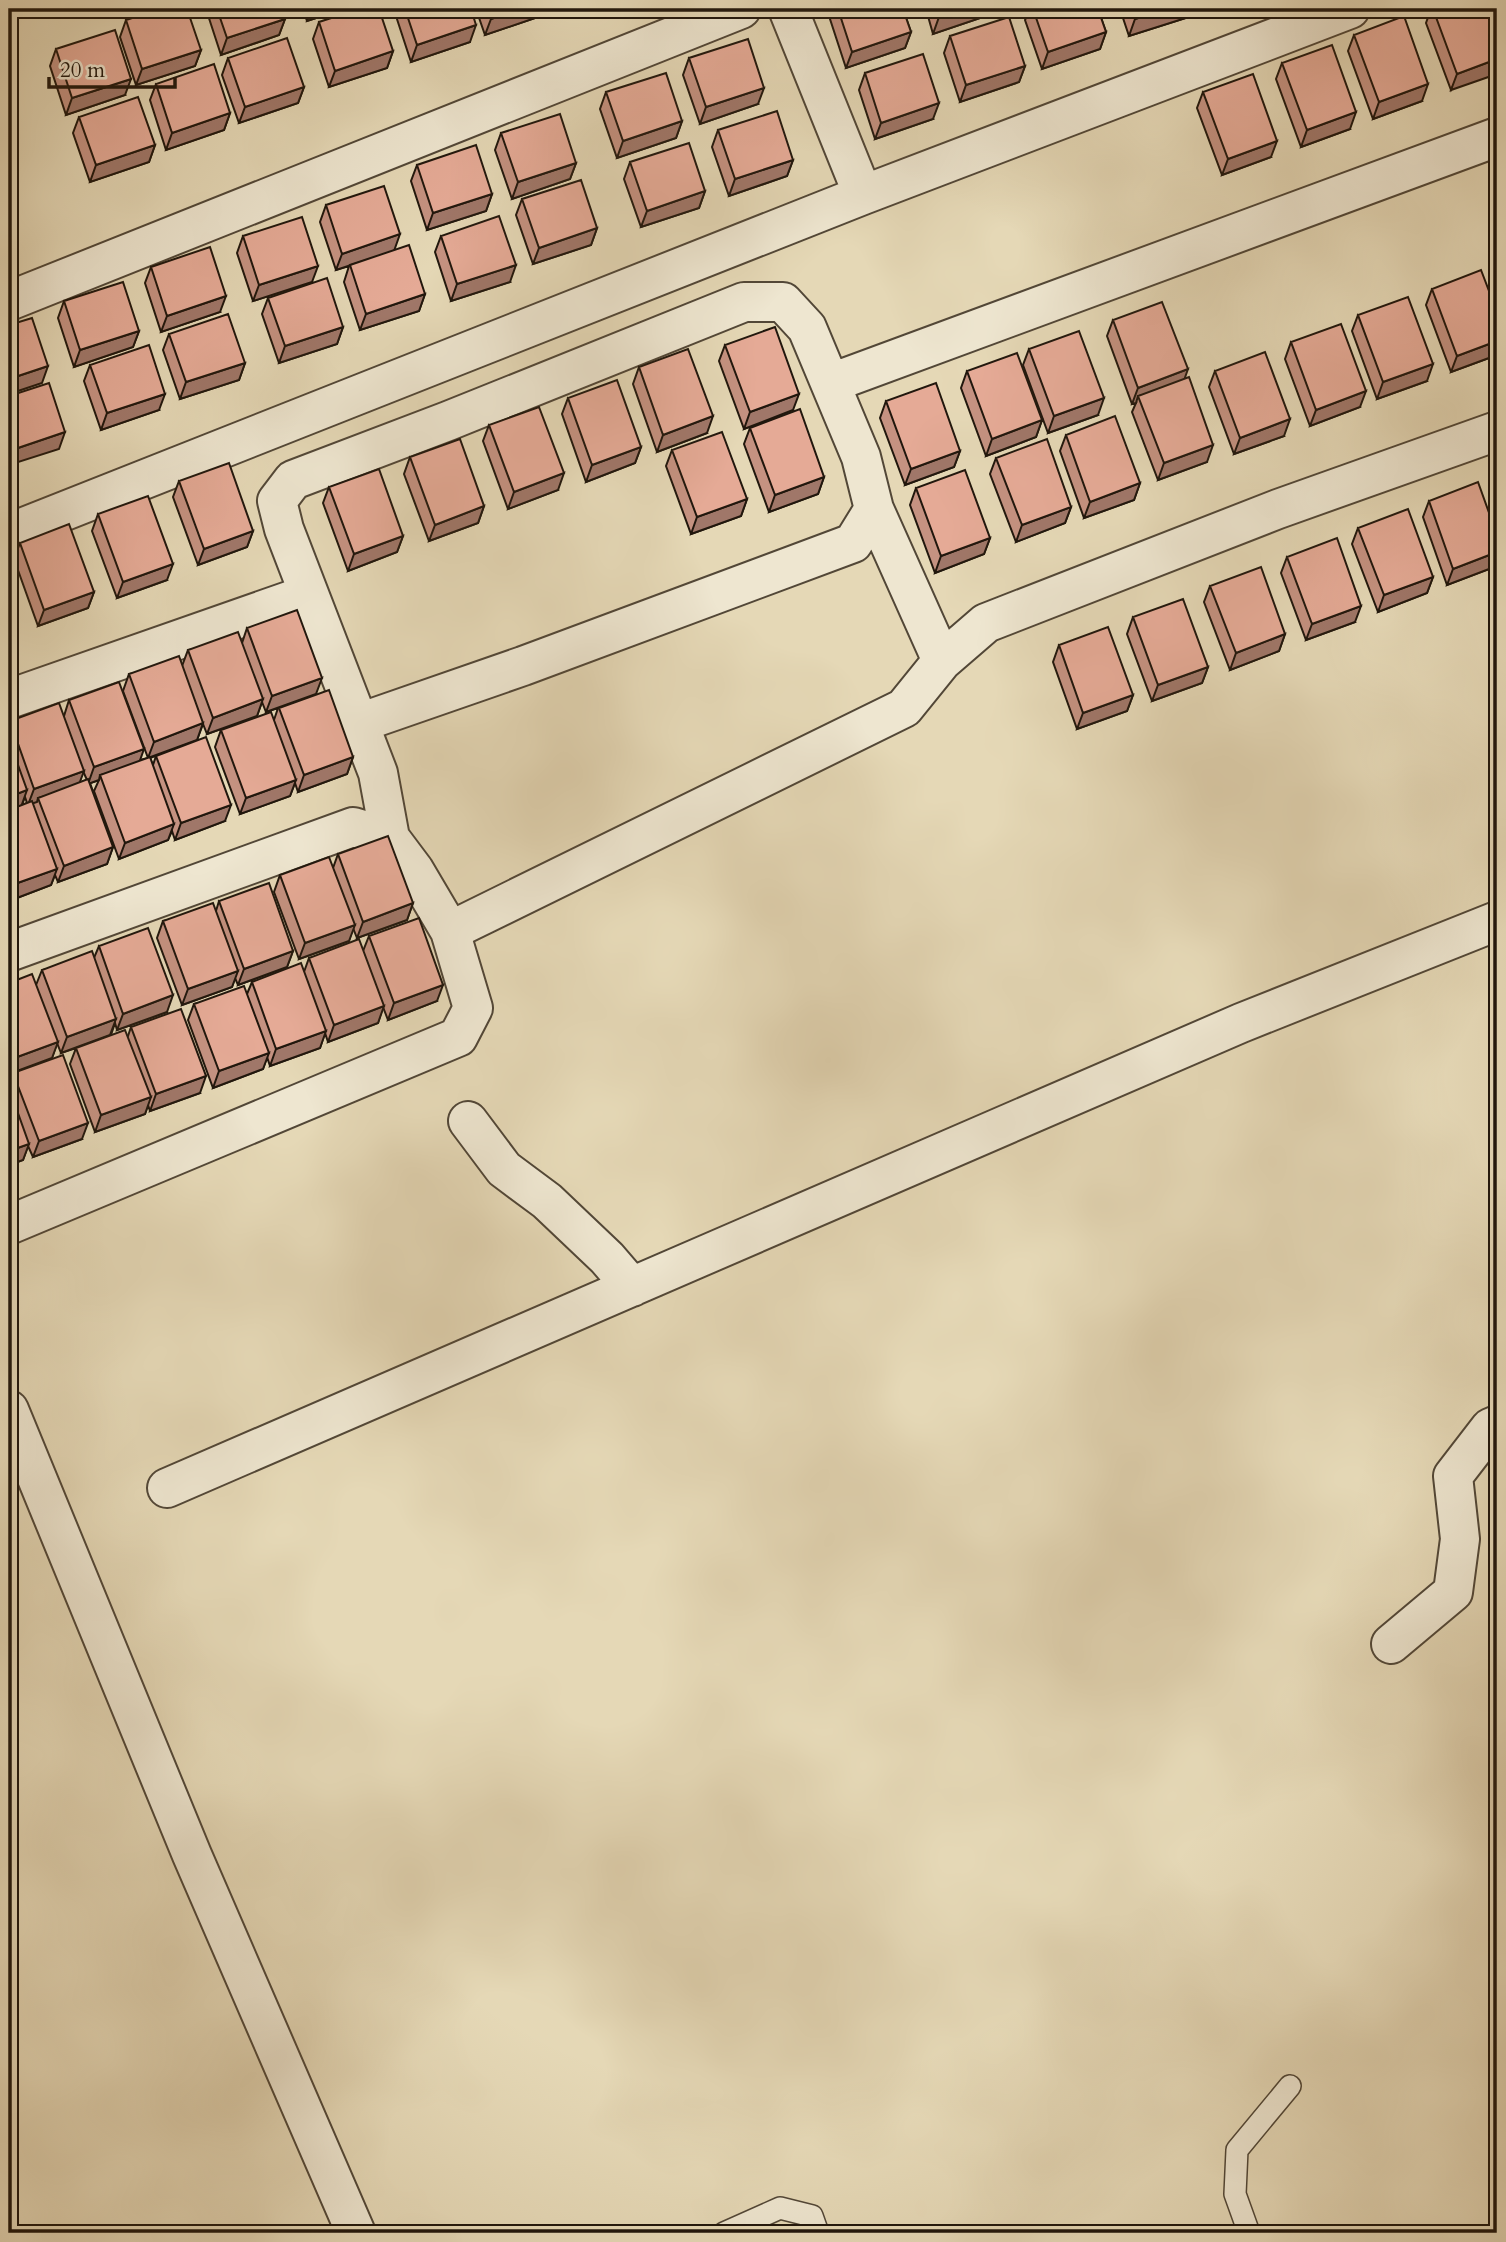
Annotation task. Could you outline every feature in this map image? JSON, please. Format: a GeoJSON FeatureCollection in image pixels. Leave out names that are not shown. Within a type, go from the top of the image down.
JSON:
{"type":"FeatureCollection","features":[{"type":"Feature","properties":{"kind":"street"},"geometry":{"type":"LineString","coordinates":[[9,301],[741,9]]}},
{"type":"Feature","properties":{"kind":"street"},"geometry":{"type":"LineString","coordinates":[[788,9],[863,195]]}},
{"type":"Feature","properties":{"kind":"street"},"geometry":{"type":"LineString","coordinates":[[9,533],[863,195],[1350,9]]}},
{"type":"Feature","properties":{"kind":"street"},"geometry":{"type":"LineString","coordinates":[[831,383],[1497,137]]}},
{"type":"Feature","properties":{"kind":"street"},"geometry":{"type":"LineString","coordinates":[[9,1226],[458,1037],[473,1008],[450,931],[414,870],[390,838],[378,773],[284,529],[277,501],[293,480],[744,302],[783,302],[807,328],[861,457],[874,509],[942,661]]}},
{"type":"Feature","properties":{"kind":"street"},"geometry":{"type":"LineString","coordinates":[[450,931],[904,708],[942,661],[986,624],[1279,509],[1497,431]]}},
{"type":"Feature","properties":{"kind":"street"},"geometry":{"type":"LineString","coordinates":[[359,723],[853,544],[874,509]]}},
{"type":"Feature","properties":{"kind":"street"},"geometry":{"type":"LineString","coordinates":[[9,699],[309,594]]}},
{"type":"Feature","properties":{"kind":"street"},"geometry":{"type":"LineString","coordinates":[[9,952],[353,827],[390,838]]}},
{"type":"Feature","properties":{"kind":"street"},"geometry":{"type":"LineString","coordinates":[[167,1488],[1241,1023],[1497,921]]}},
{"type":"Feature","properties":{"kind":"street"},"geometry":{"type":"LineString","coordinates":[[468,1121],[504,1169],[547,1201],[607,1258],[632,1287]]}},
{"type":"Feature","properties":{"kind":"street"},"geometry":{"type":"LineString","coordinates":[[9,1410],[192,1855],[356,2233]]}},
{"type":"Feature","properties":{"kind":"street"},"geometry":{"type":"LineString","coordinates":[[1391,1644],[1453,1592],[1460,1539],[1453,1476],[1490,1428],[1497,1425]]}},
{"type":"Feature","properties":{"kind":"lane"},"geometry":{"type":"LineString","coordinates":[[1249,2233],[1235,2194],[1237,2150],[1290,2086]]}},
{"type":"Feature","properties":{"kind":"lane"},"geometry":{"type":"LineString","coordinates":[[724,2233],[780,2208],[812,2216],[818,2233]]}},
{"type":"Feature","properties":{"kind":"building"},"geometry":{"type":"Polygon","coordinates":[[[160,9],[187,9],[201,50],[142,69],[126,20],[160,9]]]}},
{"type":"Feature","properties":{"kind":"building"},"geometry":{"type":"Polygon","coordinates":[[[217,9],[282,9],[285,19],[227,38],[217,9]]]}},
{"type":"Feature","properties":{"kind":"building"},"geometry":{"type":"Polygon","coordinates":[[[359,9],[379,9],[393,51],[335,71],[319,22],[359,9]]]}},
{"type":"Feature","properties":{"kind":"building"},"geometry":{"type":"Polygon","coordinates":[[[405,9],[471,9],[476,25],[417,45],[405,9]]]}},
{"type":"Feature","properties":{"kind":"building"},"geometry":{"type":"Polygon","coordinates":[[[487,9],[520,9],[491,19],[487,9]]]}},
{"type":"Feature","properties":{"kind":"building"},"geometry":{"type":"Polygon","coordinates":[[[838,9],[903,9],[911,32],[852,52],[838,9]]]}},
{"type":"Feature","properties":{"kind":"building"},"geometry":{"type":"Polygon","coordinates":[[[937,9],[964,9],[939,17],[937,9]]]}},
{"type":"Feature","properties":{"kind":"building"},"geometry":{"type":"Polygon","coordinates":[[[1033,9],[1098,9],[1106,32],[1048,52],[1033,9]]]}},
{"type":"Feature","properties":{"kind":"building"},"geometry":{"type":"Polygon","coordinates":[[[1132,9],[1168,9],[1135,19],[1132,9]]]}},
{"type":"Feature","properties":{"kind":"building"},"geometry":{"type":"Polygon","coordinates":[[[1433,9],[1490,9],[1497,29],[1497,59],[1457,74],[1433,9]]]}},
{"type":"Feature","properties":{"kind":"building"},"geometry":{"type":"Polygon","coordinates":[[[1404,16],[1428,84],[1379,102],[1354,35],[1404,16]]]}},
{"type":"Feature","properties":{"kind":"building"},"geometry":{"type":"Polygon","coordinates":[[[1009,17],[1025,66],[966,85],[950,36],[1009,17]]]}},
{"type":"Feature","properties":{"kind":"building"},"geometry":{"type":"Polygon","coordinates":[[[115,30],[131,79],[72,98],[56,49],[115,30]]]}},
{"type":"Feature","properties":{"kind":"building"},"geometry":{"type":"Polygon","coordinates":[[[287,38],[304,87],[245,107],[228,58],[287,38]]]}},
{"type":"Feature","properties":{"kind":"building"},"geometry":{"type":"Polygon","coordinates":[[[748,39],[764,88],[706,107],[689,58],[748,39]]]}},
{"type":"Feature","properties":{"kind":"building"},"geometry":{"type":"Polygon","coordinates":[[[1332,45],[1356,112],[1307,130],[1282,63],[1332,45]]]}},
{"type":"Feature","properties":{"kind":"building"},"geometry":{"type":"Polygon","coordinates":[[[923,54],[939,103],[881,123],[865,73],[923,54]]]}},
{"type":"Feature","properties":{"kind":"building"},"geometry":{"type":"Polygon","coordinates":[[[214,64],[230,113],[172,133],[156,84],[214,64]]]}},
{"type":"Feature","properties":{"kind":"building"},"geometry":{"type":"Polygon","coordinates":[[[666,73],[682,121],[623,141],[606,92],[666,73]]]}},
{"type":"Feature","properties":{"kind":"building"},"geometry":{"type":"Polygon","coordinates":[[[1253,74],[1277,141],[1228,159],[1203,92],[1253,74]]]}},
{"type":"Feature","properties":{"kind":"building"},"geometry":{"type":"Polygon","coordinates":[[[138,97],[155,145],[96,165],[79,117],[138,97]]]}},
{"type":"Feature","properties":{"kind":"building"},"geometry":{"type":"Polygon","coordinates":[[[777,111],[793,160],[735,179],[718,130],[777,111]]]}},
{"type":"Feature","properties":{"kind":"building"},"geometry":{"type":"Polygon","coordinates":[[[560,114],[576,163],[518,182],[501,133],[560,114]]]}},
{"type":"Feature","properties":{"kind":"building"},"geometry":{"type":"Polygon","coordinates":[[[689,143],[705,191],[647,211],[630,162],[689,143]]]}},
{"type":"Feature","properties":{"kind":"building"},"geometry":{"type":"Polygon","coordinates":[[[476,145],[492,194],[433,213],[417,165],[476,145]]]}},
{"type":"Feature","properties":{"kind":"building"},"geometry":{"type":"Polygon","coordinates":[[[581,180],[597,228],[539,248],[522,199],[581,180]]]}},
{"type":"Feature","properties":{"kind":"building"},"geometry":{"type":"Polygon","coordinates":[[[384,186],[400,234],[342,254],[326,205],[384,186]]]}},
{"type":"Feature","properties":{"kind":"building"},"geometry":{"type":"Polygon","coordinates":[[[499,216],[516,265],[457,284],[441,236],[499,216]]]}},
{"type":"Feature","properties":{"kind":"building"},"geometry":{"type":"Polygon","coordinates":[[[302,217],[318,266],[259,285],[243,236],[302,217]]]}},
{"type":"Feature","properties":{"kind":"building"},"geometry":{"type":"Polygon","coordinates":[[[409,245],[425,294],[366,314],[350,265],[409,245]]]}},
{"type":"Feature","properties":{"kind":"building"},"geometry":{"type":"Polygon","coordinates":[[[210,247],[226,296],[167,316],[151,267],[210,247]]]}},
{"type":"Feature","properties":{"kind":"building"},"geometry":{"type":"Polygon","coordinates":[[[1481,270],[1497,312],[1497,341],[1457,356],[1432,289],[1481,270]]]}},
{"type":"Feature","properties":{"kind":"building"},"geometry":{"type":"Polygon","coordinates":[[[327,278],[343,327],[285,346],[268,298],[327,278]]]}},
{"type":"Feature","properties":{"kind":"building"},"geometry":{"type":"Polygon","coordinates":[[[123,282],[139,331],[80,350],[64,301],[123,282]]]}},
{"type":"Feature","properties":{"kind":"building"},"geometry":{"type":"Polygon","coordinates":[[[1408,297],[1433,364],[1383,382],[1358,315],[1408,297]]]}},
{"type":"Feature","properties":{"kind":"building"},"geometry":{"type":"Polygon","coordinates":[[[1162,302],[1188,369],[1138,388],[1113,320],[1162,302]]]}},
{"type":"Feature","properties":{"kind":"building"},"geometry":{"type":"Polygon","coordinates":[[[228,314],[245,363],[186,382],[169,334],[228,314]]]}},
{"type":"Feature","properties":{"kind":"building"},"geometry":{"type":"Polygon","coordinates":[[[32,318],[48,366],[9,379],[9,325],[32,318]]]}},
{"type":"Feature","properties":{"kind":"building"},"geometry":{"type":"Polygon","coordinates":[[[1341,324],[1366,391],[1316,410],[1291,342],[1341,324]]]}},
{"type":"Feature","properties":{"kind":"building"},"geometry":{"type":"Polygon","coordinates":[[[775,327],[799,394],[750,412],[725,345],[775,327]]]}},
{"type":"Feature","properties":{"kind":"building"},"geometry":{"type":"Polygon","coordinates":[[[1079,331],[1104,398],[1054,416],[1029,349],[1079,331]]]}},
{"type":"Feature","properties":{"kind":"building"},"geometry":{"type":"Polygon","coordinates":[[[149,345],[165,394],[107,413],[90,365],[149,345]]]}},
{"type":"Feature","properties":{"kind":"building"},"geometry":{"type":"Polygon","coordinates":[[[688,349],[713,416],[663,435],[639,367],[688,349]]]}},
{"type":"Feature","properties":{"kind":"building"},"geometry":{"type":"Polygon","coordinates":[[[1265,352],[1290,419],[1240,438],[1215,371],[1265,352]]]}},
{"type":"Feature","properties":{"kind":"building"},"geometry":{"type":"Polygon","coordinates":[[[1017,353],[1042,420],[992,439],[967,371],[1017,353]]]}},
{"type":"Feature","properties":{"kind":"building"},"geometry":{"type":"Polygon","coordinates":[[[1189,377],[1213,445],[1164,463],[1138,396],[1189,377]]]}},
{"type":"Feature","properties":{"kind":"building"},"geometry":{"type":"Polygon","coordinates":[[[617,380],[641,447],[592,465],[568,398],[617,380]]]}},
{"type":"Feature","properties":{"kind":"building"},"geometry":{"type":"Polygon","coordinates":[[[49,383],[65,432],[9,451],[9,396],[49,383]]]}},
{"type":"Feature","properties":{"kind":"building"},"geometry":{"type":"Polygon","coordinates":[[[936,383],[960,451],[911,469],[886,401],[936,383]]]}},
{"type":"Feature","properties":{"kind":"building"},"geometry":{"type":"Polygon","coordinates":[[[539,407],[564,473],[514,492],[489,425],[539,407]]]}},
{"type":"Feature","properties":{"kind":"building"},"geometry":{"type":"Polygon","coordinates":[[[800,409],[824,477],[775,495],[750,428],[800,409]]]}},
{"type":"Feature","properties":{"kind":"building"},"geometry":{"type":"Polygon","coordinates":[[[1115,416],[1140,483],[1090,502],[1066,435],[1115,416]]]}},
{"type":"Feature","properties":{"kind":"building"},"geometry":{"type":"Polygon","coordinates":[[[722,432],[747,499],[697,517],[672,450],[722,432]]]}},
{"type":"Feature","properties":{"kind":"building"},"geometry":{"type":"Polygon","coordinates":[[[460,439],[484,506],[435,525],[410,457],[460,439]]]}},
{"type":"Feature","properties":{"kind":"building"},"geometry":{"type":"Polygon","coordinates":[[[1047,439],[1071,507],[1022,525],[996,458],[1047,439]]]}},
{"type":"Feature","properties":{"kind":"building"},"geometry":{"type":"Polygon","coordinates":[[[229,463],[253,531],[204,549],[179,481],[229,463]]]}},
{"type":"Feature","properties":{"kind":"building"},"geometry":{"type":"Polygon","coordinates":[[[379,469],[403,536],[354,554],[329,487],[379,469]]]}},
{"type":"Feature","properties":{"kind":"building"},"geometry":{"type":"Polygon","coordinates":[[[965,470],[990,538],[941,556],[916,488],[965,470]]]}},
{"type":"Feature","properties":{"kind":"building"},"geometry":{"type":"Polygon","coordinates":[[[1478,482],[1497,535],[1497,552],[1453,569],[1429,501],[1478,482]]]}},
{"type":"Feature","properties":{"kind":"building"},"geometry":{"type":"Polygon","coordinates":[[[148,496],[173,564],[123,582],[98,514],[148,496]]]}},
{"type":"Feature","properties":{"kind":"building"},"geometry":{"type":"Polygon","coordinates":[[[1408,509],[1433,577],[1384,595],[1358,528],[1408,509]]]}},
{"type":"Feature","properties":{"kind":"building"},"geometry":{"type":"Polygon","coordinates":[[[69,524],[94,592],[44,610],[20,543],[69,524]]]}},
{"type":"Feature","properties":{"kind":"building"},"geometry":{"type":"Polygon","coordinates":[[[1337,538],[1361,606],[1312,624],[1287,557],[1337,538]]]}},
{"type":"Feature","properties":{"kind":"building"},"geometry":{"type":"Polygon","coordinates":[[[1261,567],[1285,634],[1236,653],[1210,586],[1261,567]]]}},
{"type":"Feature","properties":{"kind":"building"},"geometry":{"type":"Polygon","coordinates":[[[1183,599],[1208,667],[1158,685],[1133,617],[1183,599]]]}},
{"type":"Feature","properties":{"kind":"building"},"geometry":{"type":"Polygon","coordinates":[[[9,601],[17,623],[9,626],[9,601]]]}},
{"type":"Feature","properties":{"kind":"building"},"geometry":{"type":"Polygon","coordinates":[[[297,610],[322,678],[272,696],[247,628],[297,610]]]}},
{"type":"Feature","properties":{"kind":"building"},"geometry":{"type":"Polygon","coordinates":[[[1108,627],[1133,695],[1083,713],[1059,645],[1108,627]]]}},
{"type":"Feature","properties":{"kind":"building"},"geometry":{"type":"Polygon","coordinates":[[[238,632],[263,699],[213,718],[188,650],[238,632]]]}},
{"type":"Feature","properties":{"kind":"building"},"geometry":{"type":"Polygon","coordinates":[[[179,656],[203,723],[154,742],[129,674],[179,656]]]}},
{"type":"Feature","properties":{"kind":"building"},"geometry":{"type":"Polygon","coordinates":[[[119,682],[144,749],[94,767],[69,700],[119,682]]]}},
{"type":"Feature","properties":{"kind":"building"},"geometry":{"type":"Polygon","coordinates":[[[329,690],[353,757],[304,775],[279,708],[329,690]]]}},
{"type":"Feature","properties":{"kind":"building"},"geometry":{"type":"Polygon","coordinates":[[[59,703],[84,771],[34,789],[10,721],[59,703]]]}},
{"type":"Feature","properties":{"kind":"building"},"geometry":{"type":"Polygon","coordinates":[[[271,712],[296,780],[246,798],[221,730],[271,712]]]}},
{"type":"Feature","properties":{"kind":"building"},"geometry":{"type":"Polygon","coordinates":[[[206,737],[231,805],[181,823],[156,756],[206,737]]]}},
{"type":"Feature","properties":{"kind":"building"},"geometry":{"type":"Polygon","coordinates":[[[9,740],[27,790],[9,797],[9,740]]]}},
{"type":"Feature","properties":{"kind":"building"},"geometry":{"type":"Polygon","coordinates":[[[150,757],[174,824],[125,843],[100,775],[150,757]]]}},
{"type":"Feature","properties":{"kind":"building"},"geometry":{"type":"Polygon","coordinates":[[[88,779],[113,847],[64,866],[38,798],[88,779]]]}},
{"type":"Feature","properties":{"kind":"building"},"geometry":{"type":"Polygon","coordinates":[[[32,801],[57,869],[9,886],[9,810],[32,801]]]}},
{"type":"Feature","properties":{"kind":"building"},"geometry":{"type":"Polygon","coordinates":[[[388,836],[413,903],[363,922],[338,854],[388,836]]]}},
{"type":"Feature","properties":{"kind":"building"},"geometry":{"type":"Polygon","coordinates":[[[329,857],[355,925],[305,943],[280,875],[329,857]]]}},
{"type":"Feature","properties":{"kind":"building"},"geometry":{"type":"Polygon","coordinates":[[[269,883],[293,951],[244,969],[219,901],[269,883]]]}},
{"type":"Feature","properties":{"kind":"building"},"geometry":{"type":"Polygon","coordinates":[[[213,903],[238,971],[188,989],[163,921],[213,903]]]}},
{"type":"Feature","properties":{"kind":"building"},"geometry":{"type":"Polygon","coordinates":[[[419,918],[443,985],[394,1003],[369,936],[419,918]]]}},
{"type":"Feature","properties":{"kind":"building"},"geometry":{"type":"Polygon","coordinates":[[[148,928],[173,995],[123,1014],[99,946],[148,928]]]}},
{"type":"Feature","properties":{"kind":"building"},"geometry":{"type":"Polygon","coordinates":[[[359,939],[384,1006],[334,1025],[309,958],[359,939]]]}},
{"type":"Feature","properties":{"kind":"building"},"geometry":{"type":"Polygon","coordinates":[[[92,951],[116,1019],[67,1037],[42,970],[92,951]]]}},
{"type":"Feature","properties":{"kind":"building"},"geometry":{"type":"Polygon","coordinates":[[[301,963],[326,1031],[276,1049],[252,982],[301,963]]]}},
{"type":"Feature","properties":{"kind":"building"},"geometry":{"type":"Polygon","coordinates":[[[32,974],[58,1042],[9,1060],[9,983],[32,974]]]}},
{"type":"Feature","properties":{"kind":"building"},"geometry":{"type":"Polygon","coordinates":[[[244,986],[269,1053],[219,1071],[194,1004],[244,986]]]}},
{"type":"Feature","properties":{"kind":"building"},"geometry":{"type":"Polygon","coordinates":[[[181,1009],[206,1076],[156,1094],[131,1027],[181,1009]]]}},
{"type":"Feature","properties":{"kind":"building"},"geometry":{"type":"Polygon","coordinates":[[[125,1030],[151,1097],[101,1115],[76,1048],[125,1030]]]}},
{"type":"Feature","properties":{"kind":"building"},"geometry":{"type":"Polygon","coordinates":[[[63,1055],[88,1123],[39,1141],[13,1073],[63,1055]]]}},
{"type":"Feature","properties":{"kind":"building"},"geometry":{"type":"Polygon","coordinates":[[[9,1088],[29,1144],[9,1151],[9,1088]]]}}]}
